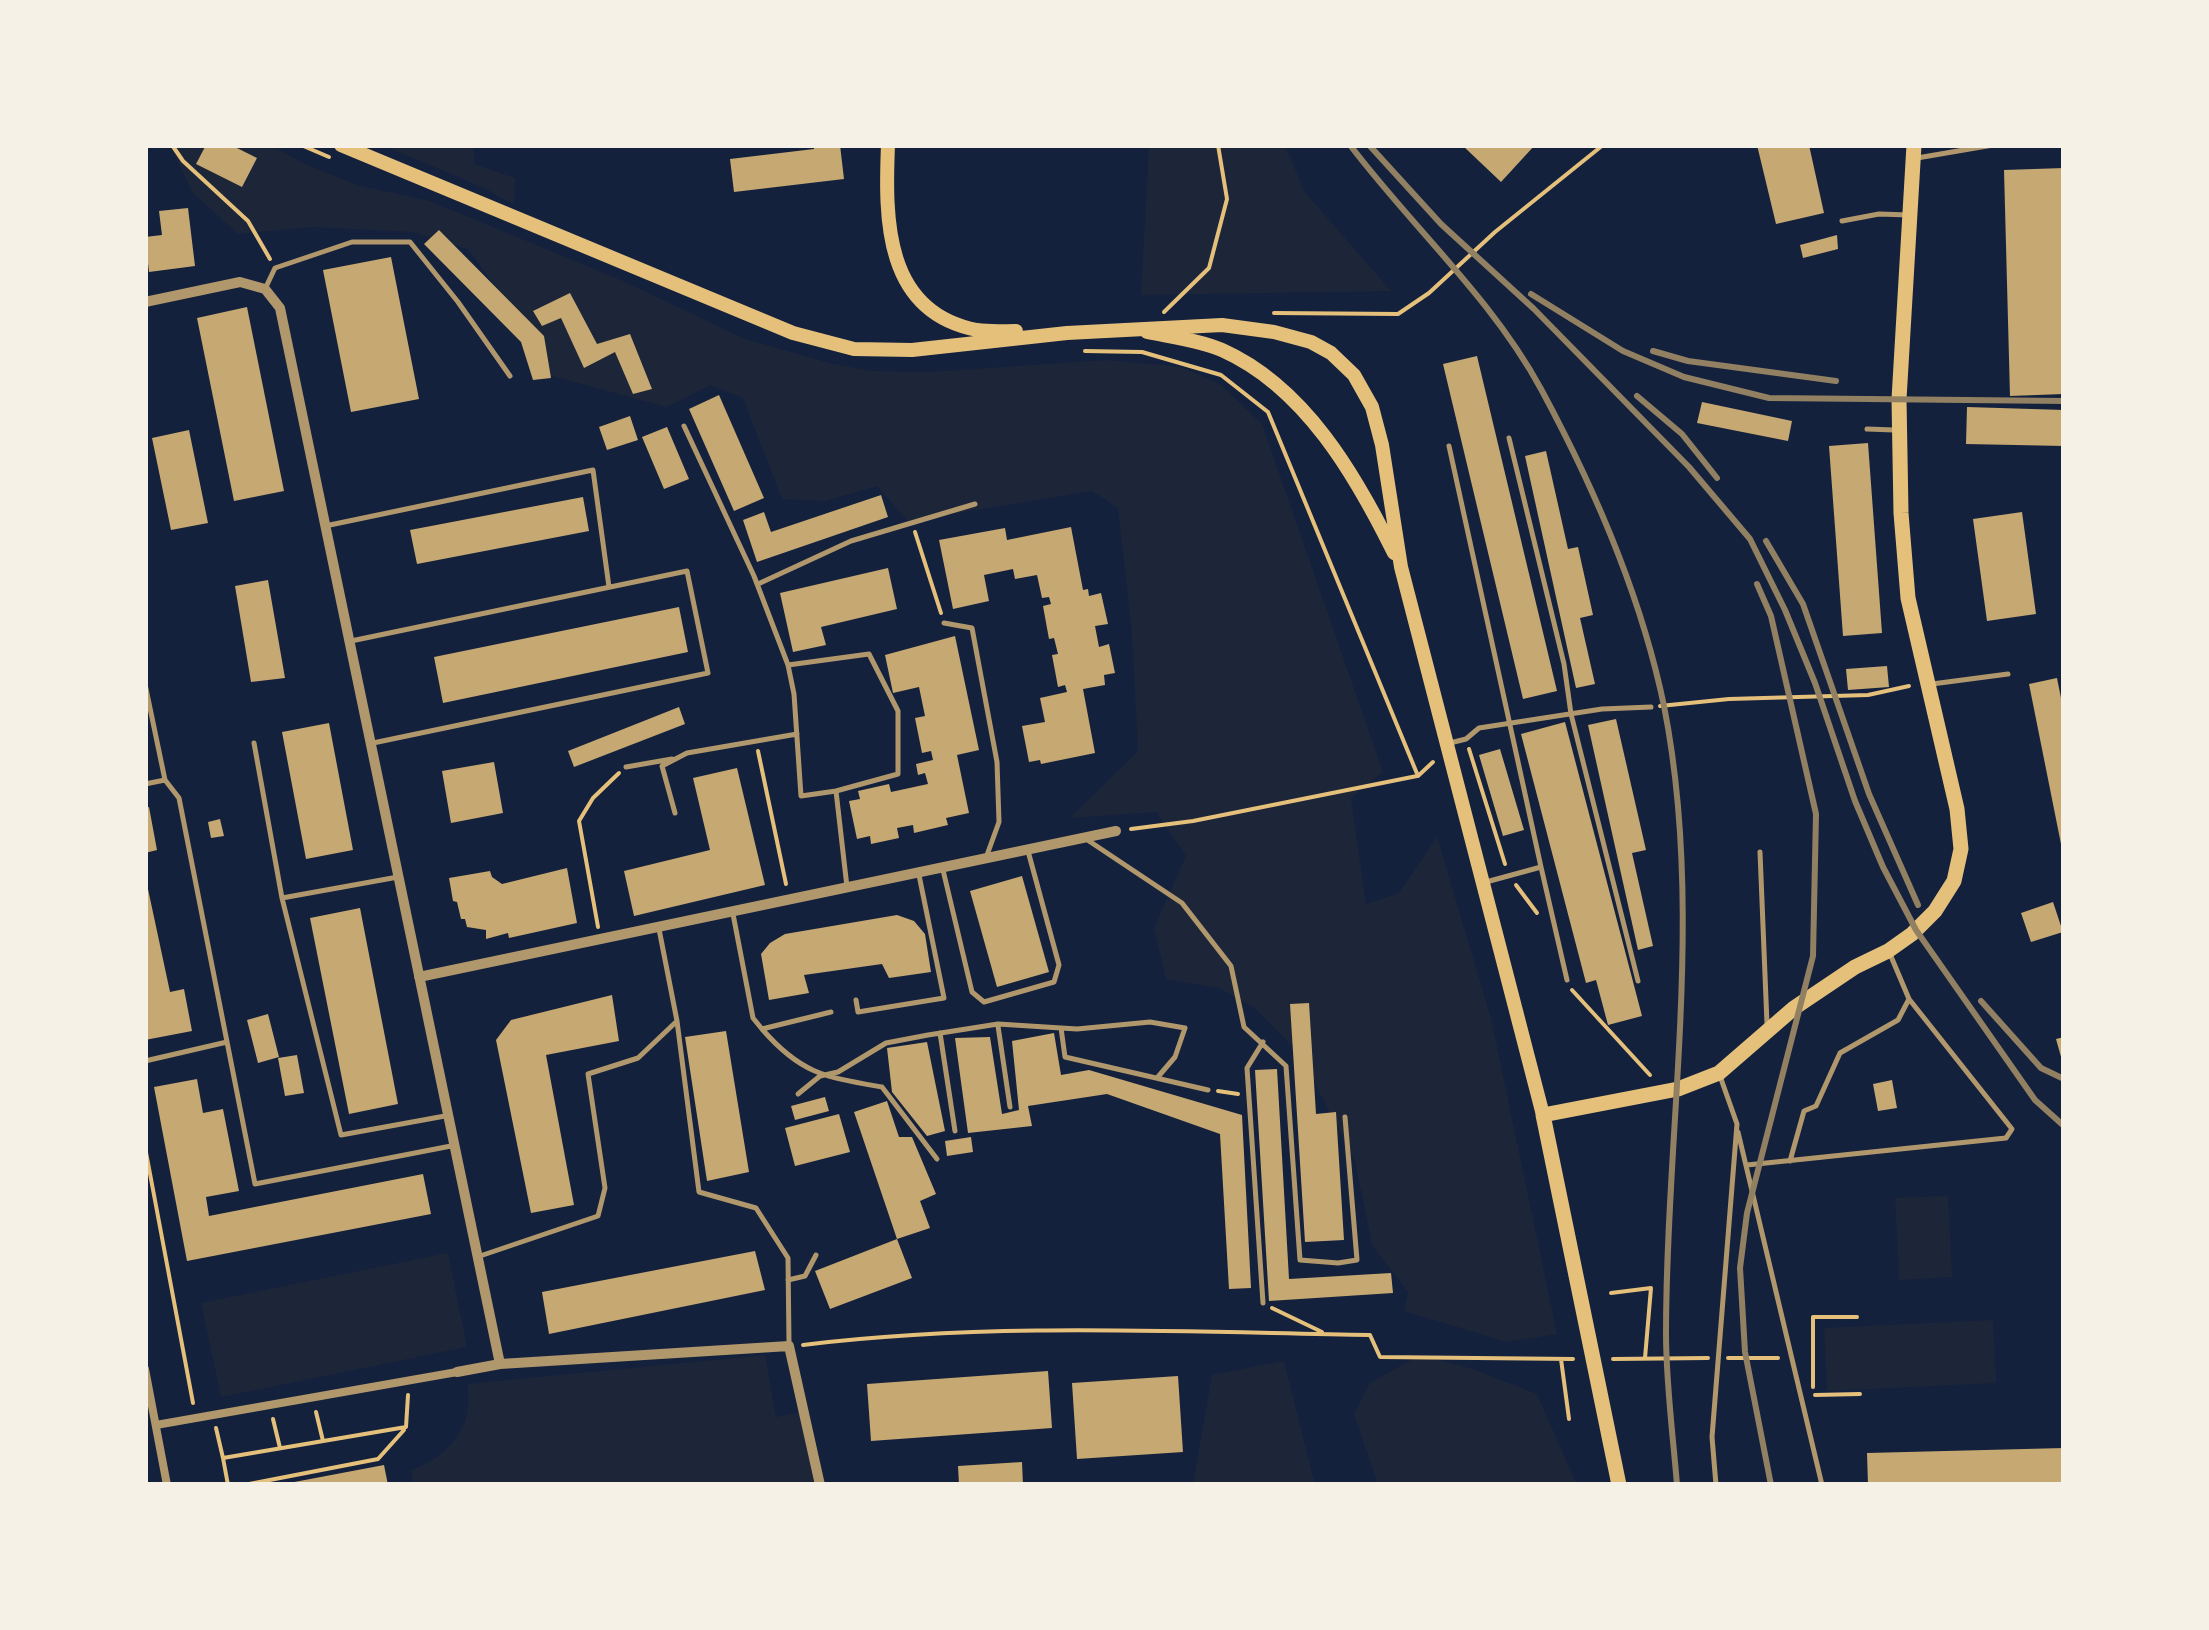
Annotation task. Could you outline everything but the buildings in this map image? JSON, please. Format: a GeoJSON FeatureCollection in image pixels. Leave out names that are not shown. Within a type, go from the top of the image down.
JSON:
{"type":"FeatureCollection","features":[{"type":"Feature","properties":{"kind":"main road"},"geometry":{"type":"LineString","coordinates":[[341,145],[793,334],[854,349],[912,350],[1131,328],[1164,319],[1274,332],[1311,342],[1331,353],[1354,374],[1372,407],[1382,444],[1401,567],[1543,1116],[1619,1485]]}},
{"type":"Feature","properties":{"kind":"main road"},"geometry":{"type":"LineString","coordinates":[[888,145],[886,204],[892,250],[911,292],[937,315],[976,330],[1067,332]]}},
{"type":"Feature","properties":{"kind":"main road"},"geometry":{"type":"LineString","coordinates":[[1543,1116],[1678,1089],[1719,1073],[1794,1008],[1912,934],[1935,911],[1954,881],[1962,849],[1957,809],[1908,598],[1901,513],[1899,430],[1913,152]]}},
{"type":"Feature","properties":{"kind":"main road"},"geometry":{"type":"LineString","coordinates":[[1131,328],[1221,350],[1260,373],[1304,412],[1334,450],[1366,497],[1401,567]]}},
{"type":"Feature","properties":{"kind":"street"},"geometry":{"type":"LineString","coordinates":[[145,302],[240,282],[266,288],[280,308],[500,1364]]}},
{"type":"Feature","properties":{"kind":"street"},"geometry":{"type":"LineString","coordinates":[[419,976],[1116,830]]}},
{"type":"Feature","properties":{"kind":"street"},"geometry":{"type":"LineString","coordinates":[[156,1425],[500,1364],[789,1346],[820,1485]]}},
{"type":"Feature","properties":{"kind":"street"},"geometry":{"type":"LineString","coordinates":[[145,1372],[167,1485]]}},
{"type":"Feature","properties":{"kind":"lane"},"geometry":{"type":"LineString","coordinates":[[1913,152],[1993,145]]}},
{"type":"Feature","properties":{"kind":"lane"},"geometry":{"type":"LineString","coordinates":[[1842,221],[1878,214],[1910,215]]}},
{"type":"Feature","properties":{"kind":"lane"},"geometry":{"type":"LineString","coordinates":[[266,288],[275,268],[316,252],[352,242],[410,242],[510,376]]}},
{"type":"Feature","properties":{"kind":"lane"},"geometry":{"type":"LineString","coordinates":[[684,426],[757,585],[788,665],[794,694],[801,796],[836,792],[898,774],[898,711],[870,654],[788,665]]}},
{"type":"Feature","properties":{"kind":"lane"},"geometry":{"type":"LineString","coordinates":[[1867,429],[1899,430]]}},
{"type":"Feature","properties":{"kind":"lane"},"geometry":{"type":"LineString","coordinates":[[1509,438],[1564,664],[1571,714],[1638,981]]}},
{"type":"Feature","properties":{"kind":"lane"},"geometry":{"type":"LineString","coordinates":[[1448,446],[1568,980]]}},
{"type":"Feature","properties":{"kind":"lane"},"geometry":{"type":"LineString","coordinates":[[325,526],[593,470],[609,587]]}},
{"type":"Feature","properties":{"kind":"lane"},"geometry":{"type":"LineString","coordinates":[[757,585],[852,540],[976,504]]}},
{"type":"Feature","properties":{"kind":"lane"},"geometry":{"type":"LineString","coordinates":[[349,641],[686,571],[708,673],[370,743]]}},
{"type":"Feature","properties":{"kind":"lane"},"geometry":{"type":"LineString","coordinates":[[944,623],[972,628],[997,762],[998,822],[986,858]]}},
{"type":"Feature","properties":{"kind":"lane"},"geometry":{"type":"LineString","coordinates":[[1926,684],[2008,674]]}},
{"type":"Feature","properties":{"kind":"lane"},"geometry":{"type":"LineString","coordinates":[[145,684],[164,780],[179,798],[255,1184],[454,1145]]}},
{"type":"Feature","properties":{"kind":"lane"},"geometry":{"type":"LineString","coordinates":[[1448,744],[1466,740],[1479,728],[1651,707]]}},
{"type":"Feature","properties":{"kind":"lane"},"geometry":{"type":"LineString","coordinates":[[675,814],[662,766],[688,753],[797,734]]}},
{"type":"Feature","properties":{"kind":"lane"},"geometry":{"type":"LineString","coordinates":[[254,744],[282,898],[340,1135],[448,1116]]}},
{"type":"Feature","properties":{"kind":"lane"},"geometry":{"type":"LineString","coordinates":[[626,766],[677,758]]}},
{"type":"Feature","properties":{"kind":"lane"},"geometry":{"type":"LineString","coordinates":[[145,784],[164,780]]}},
{"type":"Feature","properties":{"kind":"lane"},"geometry":{"type":"LineString","coordinates":[[836,792],[847,887]]}},
{"type":"Feature","properties":{"kind":"lane"},"geometry":{"type":"LineString","coordinates":[[1083,838],[1182,903],[1230,966],[1244,1028],[1286,1066],[1300,1260],[1356,1260],[1346,1117]]}},
{"type":"Feature","properties":{"kind":"lane"},"geometry":{"type":"LineString","coordinates":[[942,867],[972,992],[984,1002],[1054,982],[1059,964],[1027,849]]}},
{"type":"Feature","properties":{"kind":"lane"},"geometry":{"type":"LineString","coordinates":[[1760,852],[1768,1031]]}},
{"type":"Feature","properties":{"kind":"lane"},"geometry":{"type":"LineString","coordinates":[[1482,883],[1542,867]]}},
{"type":"Feature","properties":{"kind":"lane"},"geometry":{"type":"LineString","coordinates":[[856,1000],[858,1012],[944,998],[919,872]]}},
{"type":"Feature","properties":{"kind":"lane"},"geometry":{"type":"LineString","coordinates":[[282,898],[398,877]]}},
{"type":"Feature","properties":{"kind":"lane"},"geometry":{"type":"LineString","coordinates":[[732,911],[754,1018],[780,1051],[820,1076],[882,1087],[937,1159]]}},
{"type":"Feature","properties":{"kind":"lane"},"geometry":{"type":"LineString","coordinates":[[659,926],[677,1020],[699,1192],[756,1208],[788,1258],[789,1346]]}},
{"type":"Feature","properties":{"kind":"lane"},"geometry":{"type":"LineString","coordinates":[[1747,1166],[2006,1138],[2012,1130],[1909,999],[1888,951]]}},
{"type":"Feature","properties":{"kind":"lane"},"geometry":{"type":"LineString","coordinates":[[1790,1161],[1804,1111],[1816,1106],[1840,1053],[1898,1020],[1909,999]]}},
{"type":"Feature","properties":{"kind":"lane"},"geometry":{"type":"LineString","coordinates":[[762,1029],[832,1012]]}},
{"type":"Feature","properties":{"kind":"lane"},"geometry":{"type":"LineString","coordinates":[[478,1256],[598,1216],[605,1188],[588,1074],[638,1058],[677,1020]]}},
{"type":"Feature","properties":{"kind":"lane"},"geometry":{"type":"LineString","coordinates":[[798,1094],[820,1076],[838,1072],[886,1044],[998,1024],[1062,1028],[1150,1022],[1185,1028],[1175,1057],[1157,1078]]}},
{"type":"Feature","properties":{"kind":"lane"},"geometry":{"type":"LineString","coordinates":[[998,1024],[1010,1107]]}},
{"type":"Feature","properties":{"kind":"lane"},"geometry":{"type":"LineString","coordinates":[[1062,1028],[1065,1058],[1208,1090]]}},
{"type":"Feature","properties":{"kind":"lane"},"geometry":{"type":"LineString","coordinates":[[940,1034],[955,1131]]}},
{"type":"Feature","properties":{"kind":"lane"},"geometry":{"type":"LineString","coordinates":[[145,1060],[227,1042]]}},
{"type":"Feature","properties":{"kind":"lane"},"geometry":{"type":"LineString","coordinates":[[1263,1042],[1247,1068],[1263,1303]]}},
{"type":"Feature","properties":{"kind":"lane"},"geometry":{"type":"LineString","coordinates":[[1719,1073],[1747,1166],[1822,1485]]}},
{"type":"Feature","properties":{"kind":"lane"},"geometry":{"type":"LineString","coordinates":[[1716,1485],[1712,1437],[1736,1124]]}},
{"type":"Feature","properties":{"kind":"lane"},"geometry":{"type":"LineString","coordinates":[[788,1280],[805,1276],[816,1255]]}},
{"type":"Feature","properties":{"kind":"path"},"geometry":{"type":"LineString","coordinates":[[172,145],[183,161],[248,221],[275,268]]}},
{"type":"Feature","properties":{"kind":"path"},"geometry":{"type":"LineString","coordinates":[[302,145],[342,162]]}},
{"type":"Feature","properties":{"kind":"path"},"geometry":{"type":"LineString","coordinates":[[1164,319],[1210,268],[1227,200],[1218,145]]}},
{"type":"Feature","properties":{"kind":"path"},"geometry":{"type":"LineString","coordinates":[[1262,313],[1398,314],[1429,293],[1495,232],[1603,145]]}},
{"type":"Feature","properties":{"kind":"path"},"geometry":{"type":"LineString","coordinates":[[1164,319],[1184,312]]}},
{"type":"Feature","properties":{"kind":"path"},"geometry":{"type":"LineString","coordinates":[[1078,351],[1142,352],[1221,376],[1268,412],[1418,776]]}},
{"type":"Feature","properties":{"kind":"path"},"geometry":{"type":"LineString","coordinates":[[912,523],[944,623]]}},
{"type":"Feature","properties":{"kind":"path"},"geometry":{"type":"LineString","coordinates":[[1651,707],[1730,699],[1868,695],[1926,684]]}},
{"type":"Feature","properties":{"kind":"path"},"geometry":{"type":"LineString","coordinates":[[756,742],[789,899]]}},
{"type":"Feature","properties":{"kind":"path"},"geometry":{"type":"LineString","coordinates":[[1116,830],[1193,821],[1418,776],[1433,762]]}},
{"type":"Feature","properties":{"kind":"path"},"geometry":{"type":"LineString","coordinates":[[600,939],[579,821],[593,798],[626,766]]}},
{"type":"Feature","properties":{"kind":"path"},"geometry":{"type":"LineString","coordinates":[[1208,1090],[1249,1096]]}},
{"type":"Feature","properties":{"kind":"path"},"geometry":{"type":"LineString","coordinates":[[145,1147],[195,1418]]}},
{"type":"Feature","properties":{"kind":"path"},"geometry":{"type":"LineString","coordinates":[[1611,1293],[1651,1288],[1645,1358]]}},
{"type":"Feature","properties":{"kind":"path"},"geometry":{"type":"LineString","coordinates":[[1263,1303],[1326,1334]]}},
{"type":"Feature","properties":{"kind":"path"},"geometry":{"type":"LineString","coordinates":[[1857,1317],[1812,1317],[1813,1394],[1860,1394]]}},
{"type":"Feature","properties":{"kind":"path"},"geometry":{"type":"LineString","coordinates":[[789,1346],[897,1334],[1326,1334],[1370,1335],[1380,1357],[1578,1359]]}},
{"type":"Feature","properties":{"kind":"path"},"geometry":{"type":"LineString","coordinates":[[1611,1358],[1794,1358]]}},
{"type":"Feature","properties":{"kind":"path"},"geometry":{"type":"LineString","coordinates":[[1561,1359],[1569,1420]]}},
{"type":"Feature","properties":{"kind":"path"},"geometry":{"type":"LineString","coordinates":[[244,1485],[378,1459],[406,1428],[408,1380]]}},
{"type":"Feature","properties":{"kind":"path"},"geometry":{"type":"LineString","coordinates":[[312,1398],[323,1441]]}},
{"type":"Feature","properties":{"kind":"path"},"geometry":{"type":"LineString","coordinates":[[269,1405],[280,1448]]}},
{"type":"Feature","properties":{"kind":"path"},"geometry":{"type":"LineString","coordinates":[[213,1415],[228,1485]]}},
{"type":"Feature","properties":{"kind":"path"},"geometry":{"type":"LineString","coordinates":[[223,1458],[406,1428]]}},
{"type":"Feature","properties":{"kind":"path"},"geometry":{"type":"LineString","coordinates":[[145,1478],[146,1485]]}},
{"type":"Feature","properties":{"kind":"shaded area"},"geometry":{"type":"Polygon","coordinates":[[[170,145],[272,145],[300,162],[360,186],[426,200],[476,220],[623,281],[745,339],[833,364],[873,371],[930,372],[1106,360],[1181,367],[1220,384],[1262,424],[1383,772],[1351,798],[1366,904],[1399,893],[1437,837],[1491,1018],[1557,1334],[1507,1342],[1404,1311],[1408,1292],[1372,1245],[1355,1161],[1299,1053],[1256,1009],[1219,988],[1166,979],[1154,928],[1186,856],[1156,812],[1070,818],[1138,751],[1132,633],[1118,508],[1092,491],[908,521],[877,486],[826,501],[782,499],[743,398],[710,385],[667,407],[541,373],[507,302],[468,249],[413,232],[311,227],[238,234],[193,193],[170,145]]]}},
{"type":"Feature","properties":{"kind":"shaded area"},"geometry":{"type":"Polygon","coordinates":[[[382,145],[474,145],[474,164],[515,178],[514,205],[484,188],[382,145]]]}},
{"type":"Feature","properties":{"kind":"shaded area"},"geometry":{"type":"Polygon","coordinates":[[[1149,145],[1285,145],[1304,191],[1391,291],[1141,295],[1149,145]]]}},
{"type":"Feature","properties":{"kind":"shaded area"},"geometry":{"type":"Polygon","coordinates":[[[1948,1196],[1952,1277],[1899,1280],[1895,1198],[1948,1196]]]}},
{"type":"Feature","properties":{"kind":"shaded area"},"geometry":{"type":"Polygon","coordinates":[[[448,1253],[467,1347],[221,1397],[201,1303],[448,1253]]]}},
{"type":"Feature","properties":{"kind":"shaded area"},"geometry":{"type":"Polygon","coordinates":[[[1993,1320],[1996,1383],[1827,1391],[1824,1328],[1993,1320]]]}},
{"type":"Feature","properties":{"kind":"shaded area"},"geometry":{"type":"Polygon","coordinates":[[[765,1355],[776,1417],[799,1412],[815,1485],[414,1485],[411,1470],[437,1457],[463,1426],[469,1399],[467,1384],[765,1355]]]}},
{"type":"Feature","properties":{"kind":"shaded area"},"geometry":{"type":"Polygon","coordinates":[[[1420,1355],[1473,1369],[1537,1394],[1577,1485],[1378,1485],[1354,1414],[1370,1383],[1420,1355]]]}},
{"type":"Feature","properties":{"kind":"shaded area"},"geometry":{"type":"Polygon","coordinates":[[[1284,1361],[1315,1485],[1193,1485],[1212,1375],[1284,1361]]]}},
{"type":"Feature","properties":{"kind":"railway"},"geometry":{"type":"LineString","coordinates":[[1350,145],[1475,293],[1541,389],[1614,543],[1654,665],[1676,784],[1682,862],[1683,941],[1666,1334],[1677,1485]]}},
{"type":"Feature","properties":{"kind":"railway"},"geometry":{"type":"LineString","coordinates":[[1369,145],[1441,224],[1534,309],[1689,467],[1750,539],[1815,683],[1855,801],[1883,867],[1916,930],[2035,1100],[2064,1126]]}},
{"type":"Feature","properties":{"kind":"railway"},"geometry":{"type":"LineString","coordinates":[[1531,294],[1623,351],[1684,377],[1769,398],[2064,401]]}},
{"type":"Feature","properties":{"kind":"railway"},"geometry":{"type":"LineString","coordinates":[[1653,351],[1688,361],[1836,381]]}},
{"type":"Feature","properties":{"kind":"railway"},"geometry":{"type":"LineString","coordinates":[[1637,396],[1682,434],[1717,478]]}},
{"type":"Feature","properties":{"kind":"railway"},"geometry":{"type":"LineString","coordinates":[[1766,541],[1803,604],[1869,794],[1918,905]]}},
{"type":"Feature","properties":{"kind":"railway"},"geometry":{"type":"LineString","coordinates":[[1757,584],[1771,616],[1816,814],[1813,956],[1747,1213],[1740,1268],[1745,1352],[1771,1485]]}},
{"type":"Feature","properties":{"kind":"railway"},"geometry":{"type":"LineString","coordinates":[[1981,1001],[2041,1068],[2064,1079]]}}]}
